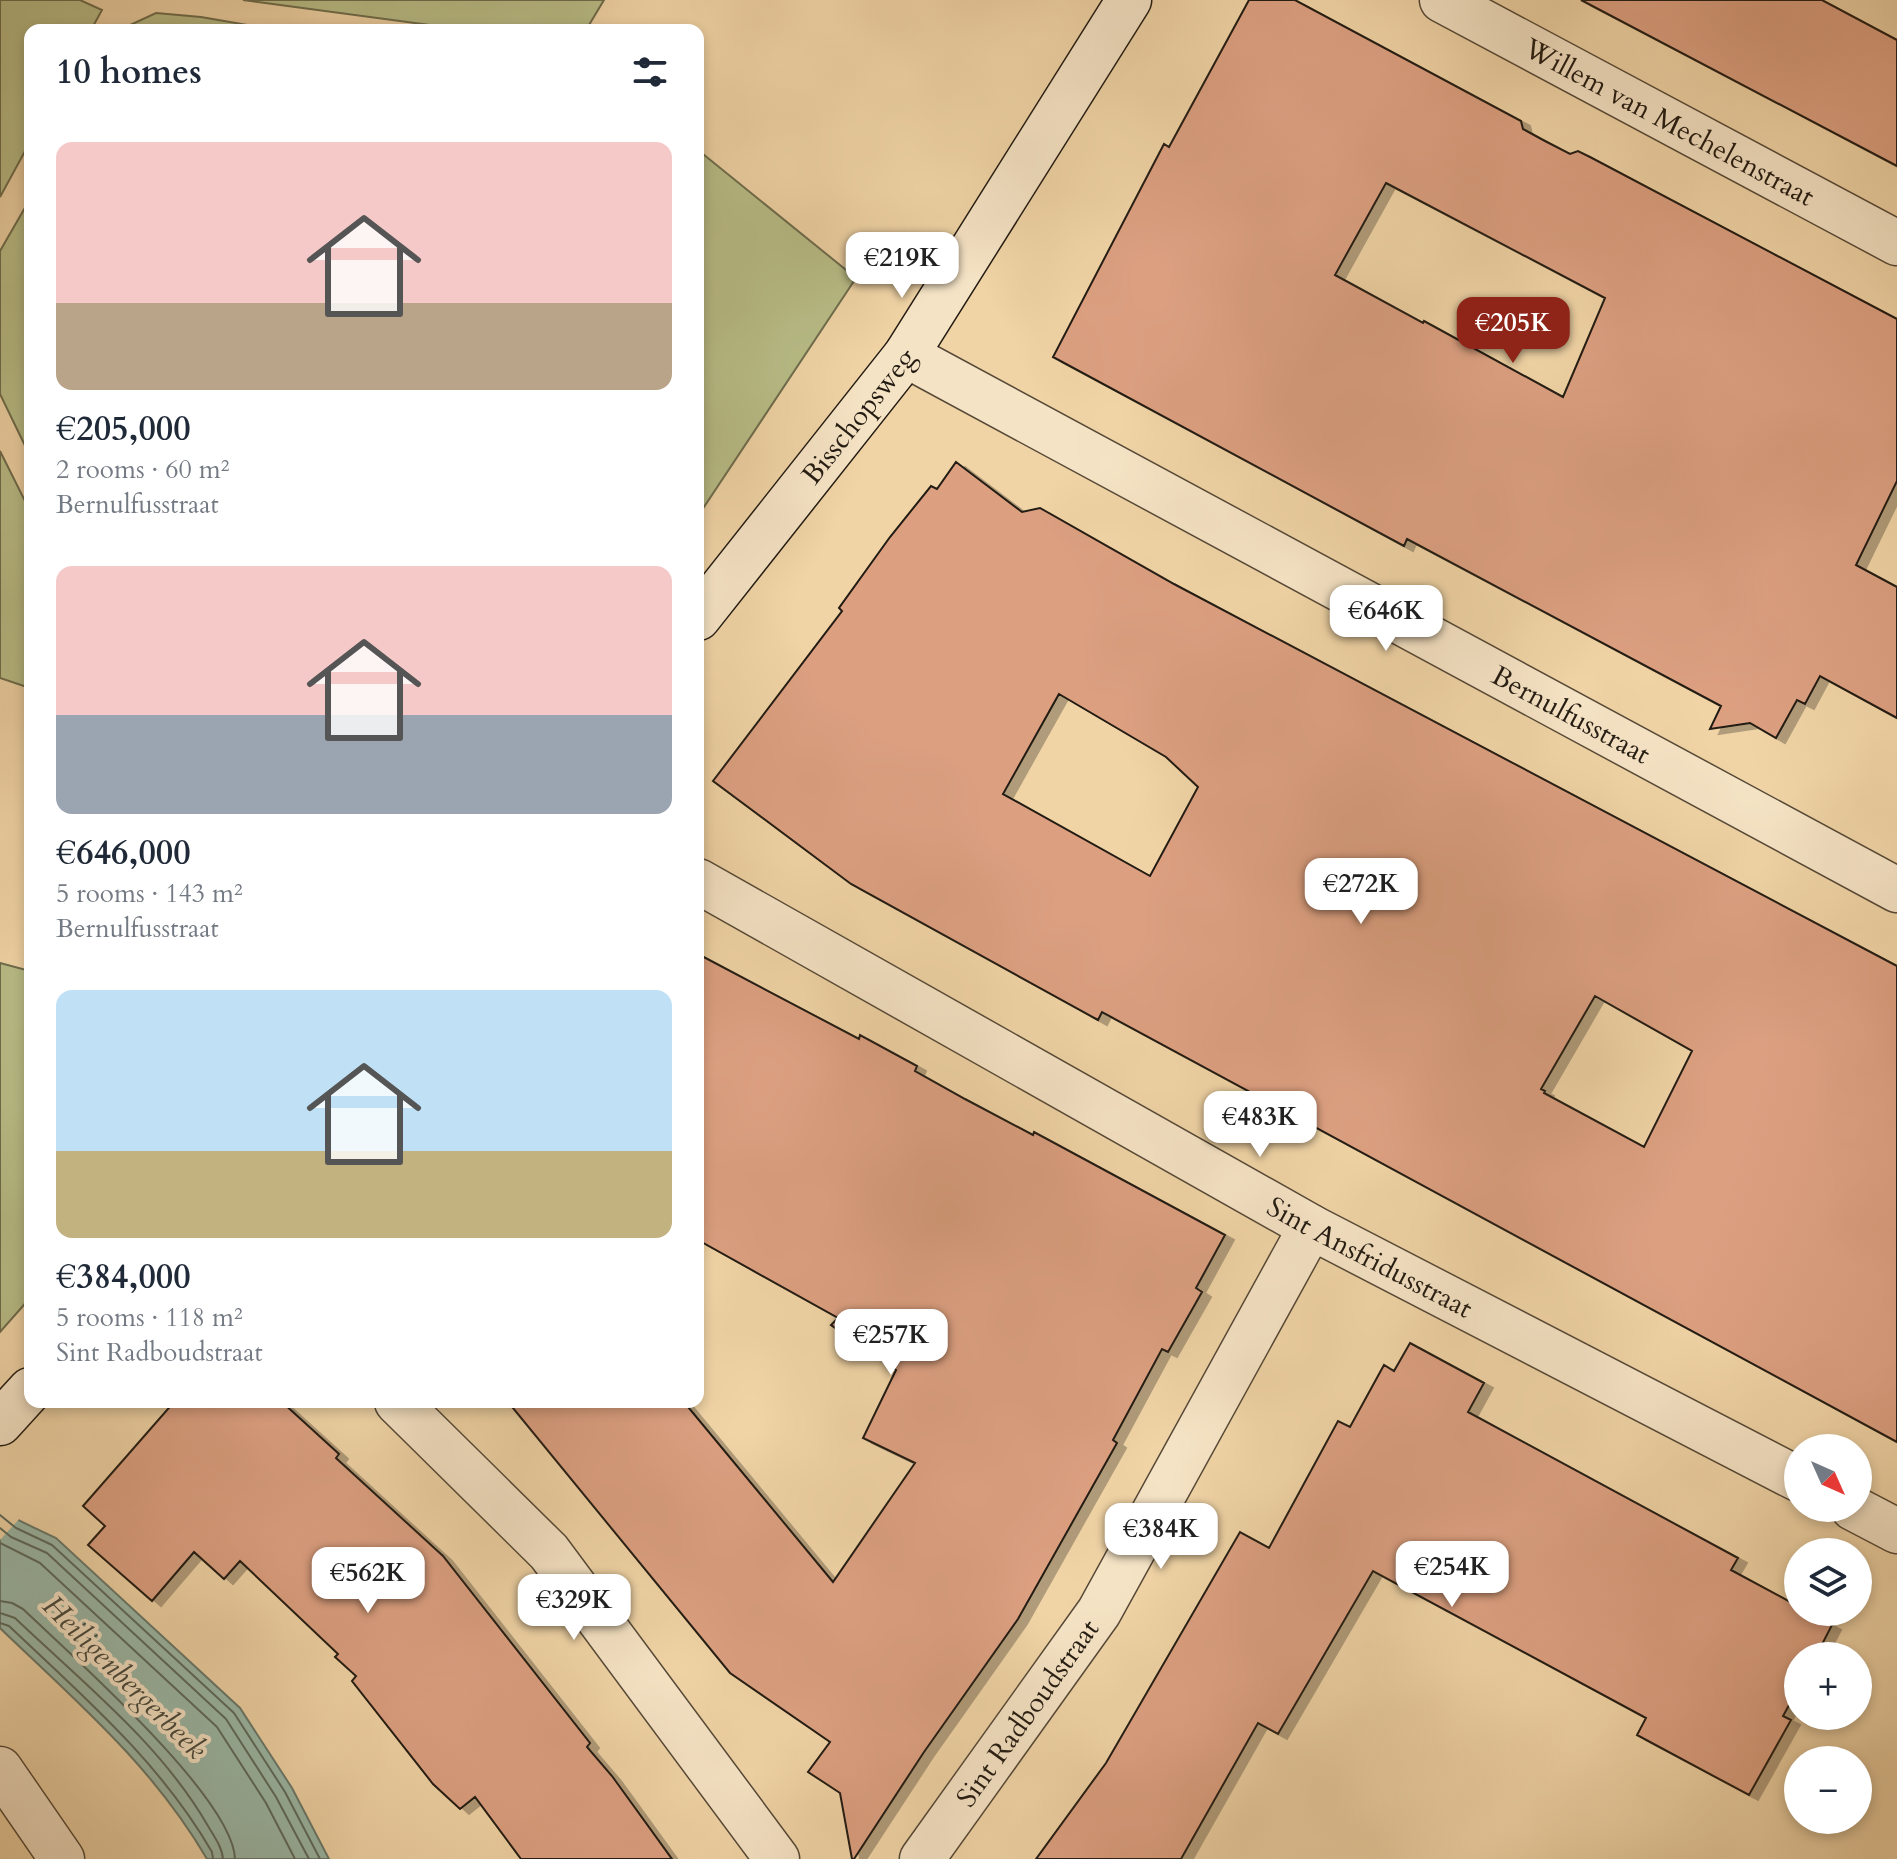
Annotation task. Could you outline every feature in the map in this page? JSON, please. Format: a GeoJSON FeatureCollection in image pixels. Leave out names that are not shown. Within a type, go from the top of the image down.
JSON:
{"type":"FeatureCollection","features":[{"type":"Feature","properties":{"kind":"street","name":"Bisschopsweg"},"geometry":{"type":"LineString","coordinates":[[704,610],[906,355],[1129,0]]}},
{"type":"Feature","properties":{"kind":"street","name":"Willem van Mechelenstraat"},"geometry":{"type":"LineString","coordinates":[[1442,0],[1897,243]]}},
{"type":"Feature","properties":{"kind":"street","name":"Bernulfusstraat"},"geometry":{"type":"LineString","coordinates":[[906,355],[1897,890]]}},
{"type":"Feature","properties":{"kind":"street","name":"Sint Ansfridusstraat"},"geometry":{"type":"LineString","coordinates":[[704,884],[1311,1227],[1784,1472]]}},
{"type":"Feature","properties":{"kind":"street","name":"Sint Radboudstraat"},"geometry":{"type":"LineString","coordinates":[[922,1859],[1099,1612],[1311,1227]]}},
{"type":"Feature","properties":{"kind":"street"},"geometry":{"type":"LineString","coordinates":[[0,1423],[24,1397]]}},
{"type":"Feature","properties":{"kind":"street"},"geometry":{"type":"LineString","coordinates":[[403,1408],[549,1552],[777,1859]]}},
{"type":"Feature","properties":{"kind":"street"},"geometry":{"type":"LineString","coordinates":[[1872,1518],[1897,1531]]}},
{"type":"Feature","properties":{"kind":"street"},"geometry":{"type":"LineString","coordinates":[[0,1769],[62,1859]]}},
{"type":"Feature","properties":{"kind":"green space"},"geometry":{"type":"Polygon","coordinates":[[[0,0],[80,0],[102,10],[94,24],[24,24],[24,153],[0,197],[0,0]]]}},
{"type":"Feature","properties":{"kind":"green space"},"geometry":{"type":"Polygon","coordinates":[[[243,0],[604,0],[590,24],[422,24],[243,0]]]}},
{"type":"Feature","properties":{"kind":"green space"},"geometry":{"type":"Polygon","coordinates":[[[156,13],[241,24],[132,24],[156,13]]]}},
{"type":"Feature","properties":{"kind":"green space"},"geometry":{"type":"Polygon","coordinates":[[[704,155],[856,278],[704,507],[704,155]]]}},
{"type":"Feature","properties":{"kind":"green space"},"geometry":{"type":"Polygon","coordinates":[[[24,209],[24,444],[0,394],[0,251],[24,209]]]}},
{"type":"Feature","properties":{"kind":"green space"},"geometry":{"type":"Polygon","coordinates":[[[0,451],[24,499],[24,686],[0,678],[0,451]]]}},
{"type":"Feature","properties":{"kind":"green space"},"geometry":{"type":"Polygon","coordinates":[[[0,963],[24,969],[24,1305],[0,1332],[0,963]]]}},
{"type":"Feature","properties":{"kind":"water","name":"Heiligenbergerbeek"},"geometry":{"type":"Polygon","coordinates":[[[0,1505],[20,1521],[56,1538],[240,1708],[292,1788],[329,1859],[207,1859],[138,1764],[0,1628],[0,1505]]]}},
{"type":"Feature","properties":{"kind":"pier"},"geometry":{"type":"Polygon","coordinates":[[[0,1501],[21,1517],[0,1540],[0,1501]]]}},
{"type":"Feature","properties":{"kind":"building"},"geometry":{"type":"Polygon","coordinates":[[[1249,0],[1295,0],[1521,121],[1523,129],[1545,141],[1570,154],[1578,151],[1590,157],[1897,319],[1897,481],[1856,565],[1897,587],[1897,718],[1820,676],[1805,704],[1797,700],[1776,738],[1750,723],[1710,729],[1721,706],[1407,539],[1404,546],[1053,357],[1164,144],[1169,147],[1249,0]],[[1386,183],[1335,275],[1563,397],[1605,298],[1386,183]]]}},
{"type":"Feature","properties":{"kind":"building"},"geometry":{"type":"Polygon","coordinates":[[[1581,0],[1822,0],[1897,40],[1897,166],[1581,0]]]}},
{"type":"Feature","properties":{"kind":"building"},"geometry":{"type":"Polygon","coordinates":[[[956,462],[1022,512],[1040,508],[1174,584],[1897,966],[1897,1442],[1102,1012],[1098,1020],[851,884],[713,781],[842,611],[839,608],[890,537],[931,486],[937,489],[956,462]],[[1059,694],[1003,794],[1150,876],[1198,787],[1166,757],[1059,694]],[[1595,996],[1541,1089],[1644,1147],[1692,1051],[1595,996]]]}},
{"type":"Feature","properties":{"kind":"building"},"geometry":{"type":"Polygon","coordinates":[[[704,957],[859,1039],[860,1035],[917,1066],[915,1071],[965,1099],[1033,1135],[1034,1132],[1225,1235],[1196,1288],[1202,1292],[1168,1352],[1162,1349],[1113,1440],[1117,1443],[1018,1619],[924,1752],[854,1859],[840,1793],[808,1772],[830,1742],[730,1673],[513,1408],[689,1408],[833,1582],[915,1463],[863,1438],[896,1370],[831,1325],[838,1318],[704,1243],[704,957]]]}},
{"type":"Feature","properties":{"kind":"building"},"geometry":{"type":"Polygon","coordinates":[[[1410,1343],[1484,1383],[1468,1412],[1738,1558],[1731,1570],[1784,1598],[1784,1626],[1831,1626],[1823,1642],[1784,1642],[1785,1730],[1749,1795],[1637,1735],[1646,1718],[1373,1571],[1278,1734],[1258,1723],[1181,1859],[1036,1859],[1106,1763],[1240,1532],[1269,1548],[1338,1421],[1350,1427],[1384,1365],[1394,1371],[1410,1343]]]}},
{"type":"Feature","properties":{"kind":"building"},"geometry":{"type":"Polygon","coordinates":[[[169,1408],[289,1408],[339,1454],[336,1458],[443,1556],[590,1743],[587,1747],[672,1859],[521,1859],[475,1797],[460,1809],[433,1784],[352,1681],[356,1676],[335,1657],[338,1654],[240,1561],[224,1579],[194,1552],[152,1601],[88,1545],[105,1526],[83,1506],[169,1408]]]}}]}
